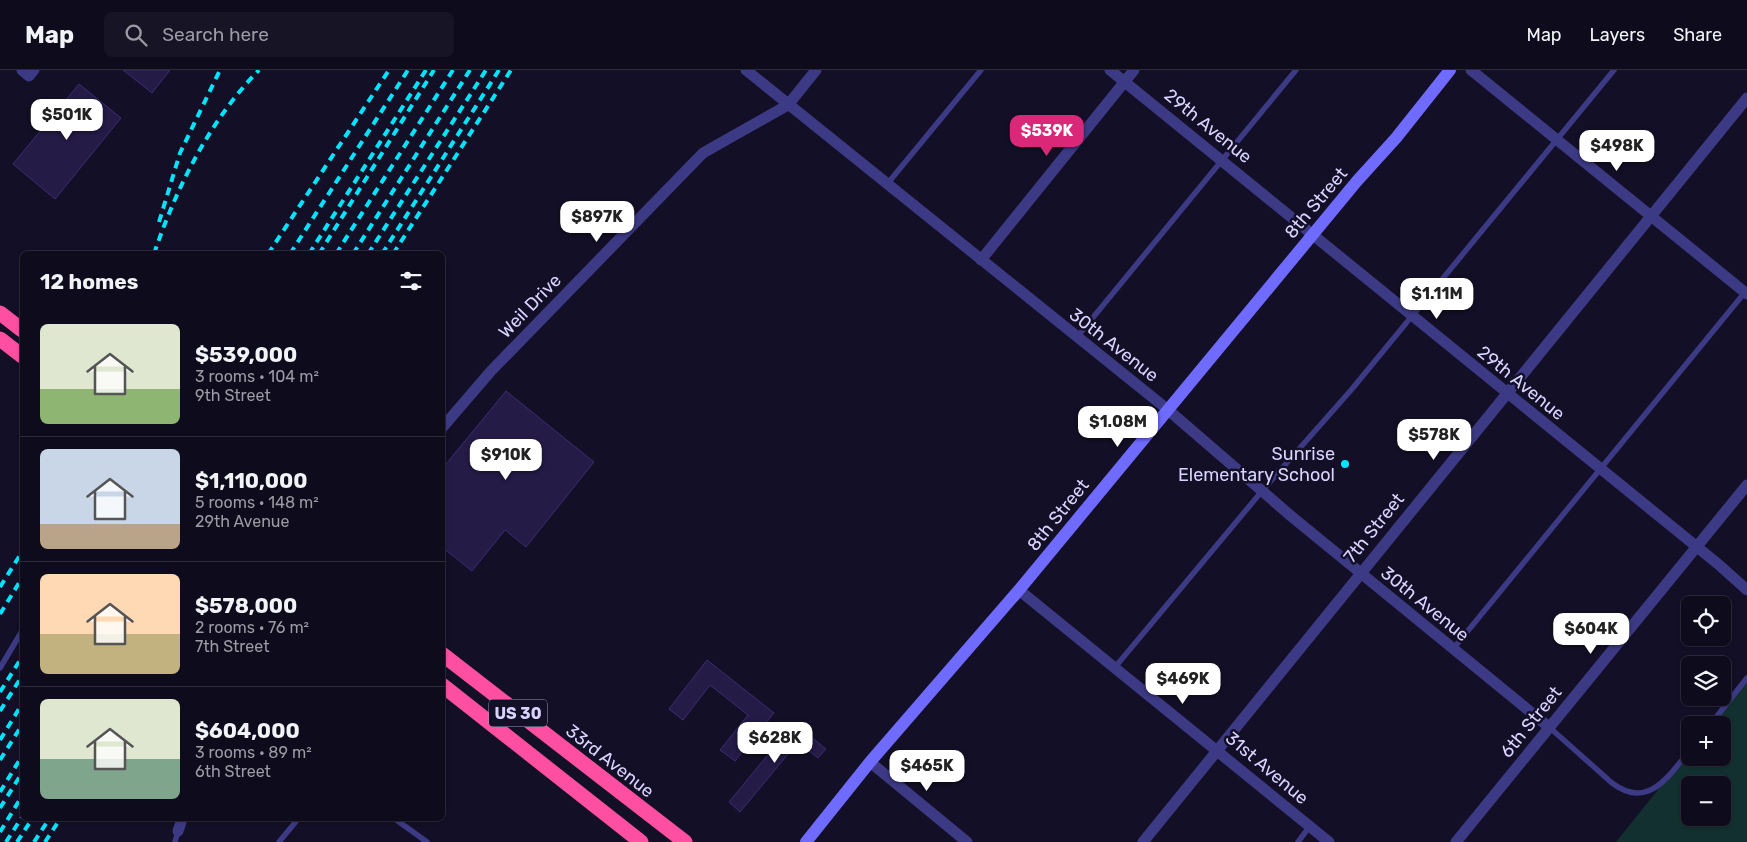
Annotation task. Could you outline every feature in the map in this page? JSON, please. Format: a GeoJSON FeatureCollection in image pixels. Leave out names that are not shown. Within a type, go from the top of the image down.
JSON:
{"type":"FeatureCollection","features":[{"type":"Feature","properties":{"kind":"highway"},"geometry":{"type":"LineString","coordinates":[[0,313],[20,328]]}},
{"type":"Feature","properties":{"kind":"highway"},"geometry":{"type":"LineString","coordinates":[[0,339],[20,354]]}},
{"type":"Feature","properties":{"kind":"highway","name":"33rd Avenue"},"geometry":{"type":"LineString","coordinates":[[445,656],[685,842]]}},
{"type":"Feature","properties":{"kind":"highway","name":"US 30"},"geometry":{"type":"LineString","coordinates":[[445,687],[641,842]]}},
{"type":"Feature","properties":{"kind":"main road","name":"8th Street"},"geometry":{"type":"LineString","coordinates":[[806,842],[870,762],[1019,590],[1312,234],[1396,138],[1450,70]]}},
{"type":"Feature","properties":{"kind":"street","name":"30th Avenue"},"geometry":{"type":"LineString","coordinates":[[746,70],[1076,338],[1167,409],[1262,491],[1549,727]]}},
{"type":"Feature","properties":{"kind":"street"},"geometry":{"type":"LineString","coordinates":[[788,104],[816,70]]}},
{"type":"Feature","properties":{"kind":"street","name":"29th Avenue"},"geometry":{"type":"LineString","coordinates":[[1110,70],[1747,590]]}},
{"type":"Feature","properties":{"kind":"street"},"geometry":{"type":"LineString","coordinates":[[981,260],[1134,70]]}},
{"type":"Feature","properties":{"kind":"street"},"geometry":{"type":"LineString","coordinates":[[1470,70],[1746,292]]}},
{"type":"Feature","properties":{"kind":"street","name":"7th Street"},"geometry":{"type":"LineString","coordinates":[[1143,842],[1747,98]]}},
{"type":"Feature","properties":{"kind":"street","name":"Weil Drive"},"geometry":{"type":"LineString","coordinates":[[445,425],[491,371],[703,153],[788,104]]}},
{"type":"Feature","properties":{"kind":"street","name":"6th Street"},"geometry":{"type":"LineString","coordinates":[[1456,842],[1747,485]]}},
{"type":"Feature","properties":{"kind":"street","name":"31st Avenue"},"geometry":{"type":"LineString","coordinates":[[1019,590],[1116,666],[1330,842]]}},
{"type":"Feature","properties":{"kind":"street"},"geometry":{"type":"LineString","coordinates":[[870,762],[967,842]]}},
{"type":"Feature","properties":{"kind":"street"},"geometry":{"type":"LineString","coordinates":[[176,837],[181,821]]}},
{"type":"Feature","properties":{"kind":"lane"},"geometry":{"type":"LineString","coordinates":[[888,184],[981,70]]}},
{"type":"Feature","properties":{"kind":"lane"},"geometry":{"type":"LineString","coordinates":[[1076,338],[1296,70]]}},
{"type":"Feature","properties":{"kind":"lane"},"geometry":{"type":"LineString","coordinates":[[1116,666],[1262,491],[1352,389],[1614,70]]}},
{"type":"Feature","properties":{"kind":"lane"},"geometry":{"type":"LineString","coordinates":[[1453,649],[1746,292]]}},
{"type":"Feature","properties":{"kind":"lane"},"geometry":{"type":"LineString","coordinates":[[0,668],[20,634]]}},
{"type":"Feature","properties":{"kind":"lane"},"geometry":{"type":"LineString","coordinates":[[1717,716],[1747,678]]}},
{"type":"Feature","properties":{"kind":"lane"},"geometry":{"type":"LineString","coordinates":[[1549,727],[1623,791],[1636,794],[1646,793],[1658,786],[1681,760]]}},
{"type":"Feature","properties":{"kind":"lane"},"geometry":{"type":"LineString","coordinates":[[279,842],[296,821]]}},
{"type":"Feature","properties":{"kind":"lane"},"geometry":{"type":"LineString","coordinates":[[398,821],[427,842]]}},
{"type":"Feature","properties":{"kind":"lane"},"geometry":{"type":"LineString","coordinates":[[1298,842],[1310,826]]}},
{"type":"Feature","properties":{"kind":"green space"},"geometry":{"type":"Polygon","coordinates":[[[1747,678],[1747,842],[1616,842],[1681,761],[1681,766],[1731,766],[1731,716],[1717,716],[1725,706],[1731,706],[1731,698],[1747,678]]]}},
{"type":"Feature","properties":{"kind":"building"},"geometry":{"type":"Polygon","coordinates":[[[123,70],[170,70],[152,93],[123,70]]]}},
{"type":"Feature","properties":{"kind":"building"},"geometry":{"type":"Polygon","coordinates":[[[79,84],[121,118],[55,199],[13,164],[79,84]]]}},
{"type":"Feature","properties":{"kind":"building"},"geometry":{"type":"Polygon","coordinates":[[[506,391],[594,462],[526,547],[505,530],[472,571],[445,549],[445,465],[506,391]]]}},
{"type":"Feature","properties":{"kind":"building"},"geometry":{"type":"Polygon","coordinates":[[[707,660],[774,713],[735,761],[720,750],[748,715],[710,685],[683,720],[669,709],[707,660]]]}},
{"type":"Feature","properties":{"kind":"building"},"geometry":{"type":"Polygon","coordinates":[[[794,723],[826,749],[818,758],[798,742],[740,812],[729,802],[794,723]]]}},
{"type":"Feature","properties":{"kind":"railway"},"geometry":{"type":"LineString","coordinates":[[159,222],[180,153],[220,70]]}},
{"type":"Feature","properties":{"kind":"railway"},"geometry":{"type":"LineString","coordinates":[[155,251],[173,204],[196,156],[225,111],[259,70]]}},
{"type":"Feature","properties":{"kind":"railway"},"geometry":{"type":"LineString","coordinates":[[270,251],[389,70]]}},
{"type":"Feature","properties":{"kind":"railway"},"geometry":{"type":"LineString","coordinates":[[292,251],[408,70]]}},
{"type":"Feature","properties":{"kind":"railway"},"geometry":{"type":"LineString","coordinates":[[311,251],[426,70]]}},
{"type":"Feature","properties":{"kind":"railway"},"geometry":{"type":"LineString","coordinates":[[321,251],[434,70]]}},
{"type":"Feature","properties":{"kind":"railway"},"geometry":{"type":"LineString","coordinates":[[338,251],[453,70]]}},
{"type":"Feature","properties":{"kind":"railway"},"geometry":{"type":"LineString","coordinates":[[355,251],[470,70]]}},
{"type":"Feature","properties":{"kind":"railway"},"geometry":{"type":"LineString","coordinates":[[370,251],[486,70]]}},
{"type":"Feature","properties":{"kind":"railway"},"geometry":{"type":"LineString","coordinates":[[384,251],[499,70]]}},
{"type":"Feature","properties":{"kind":"railway"},"geometry":{"type":"LineString","coordinates":[[395,251],[511,70]]}},
{"type":"Feature","properties":{"kind":"railway"},"geometry":{"type":"LineString","coordinates":[[0,587],[20,555]]}},
{"type":"Feature","properties":{"kind":"railway"},"geometry":{"type":"LineString","coordinates":[[0,614],[20,581]]}},
{"type":"Feature","properties":{"kind":"railway"},"geometry":{"type":"LineString","coordinates":[[0,692],[20,660]]}},
{"type":"Feature","properties":{"kind":"railway"},"geometry":{"type":"LineString","coordinates":[[0,711],[20,679]]}},
{"type":"Feature","properties":{"kind":"railway"},"geometry":{"type":"LineString","coordinates":[[0,740],[20,707]]}},
{"type":"Feature","properties":{"kind":"railway"},"geometry":{"type":"LineString","coordinates":[[0,760],[20,728]]}},
{"type":"Feature","properties":{"kind":"railway"},"geometry":{"type":"LineString","coordinates":[[0,792],[20,759]]}},
{"type":"Feature","properties":{"kind":"railway"},"geometry":{"type":"LineString","coordinates":[[0,808],[20,776]]}},
{"type":"Feature","properties":{"kind":"railway"},"geometry":{"type":"LineString","coordinates":[[0,832],[20,799]]}},
{"type":"Feature","properties":{"kind":"railway"},"geometry":{"type":"LineString","coordinates":[[6,842],[20,820]]}},
{"type":"Feature","properties":{"kind":"railway"},"geometry":{"type":"LineString","coordinates":[[17,842],[31,821]]}},
{"type":"Feature","properties":{"kind":"railway"},"geometry":{"type":"LineString","coordinates":[[34,842],[48,821]]}},
{"type":"Feature","properties":{"kind":"railway"},"geometry":{"type":"LineString","coordinates":[[45,842],[59,821]]}},
{"type":"Feature","properties":{"kind":"place","name":"Sunrise Elementary School"},"geometry":{"type":"Point","coordinates":[1345,464]}}]}
